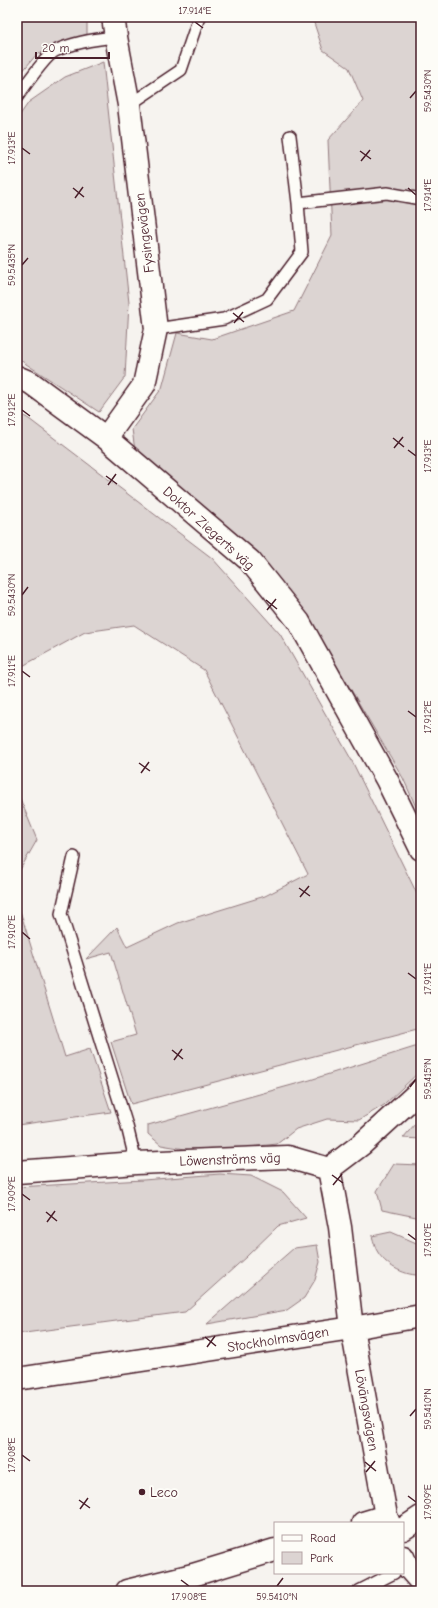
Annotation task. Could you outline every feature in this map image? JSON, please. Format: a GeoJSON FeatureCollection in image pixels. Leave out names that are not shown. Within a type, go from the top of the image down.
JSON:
{"type":"FeatureCollection","features":[{"type":"Feature","properties":{"kind":"street","name":"Fysingevägen"},"geometry":{"type":"LineString","coordinates":[[106,438],[144,385],[156,329],[129,105],[114,27]]}},
{"type":"Feature","properties":{"kind":"street","name":"Doktor Ziegerts väg"},"geometry":{"type":"LineString","coordinates":[[17,377],[31,383],[106,438],[250,561],[299,622],[387,780],[421,850]]}},
{"type":"Feature","properties":{"kind":"street"},"geometry":{"type":"LineString","coordinates":[[352,1328],[340,1227],[329,1169],[362,1144],[421,1090]]}},
{"type":"Feature","properties":{"kind":"street","name":"Löwenströms väg"},"geometry":{"type":"LineString","coordinates":[[17,1172],[136,1164],[288,1157],[329,1169]]}},
{"type":"Feature","properties":{"kind":"street","name":"Stockholmsvägen"},"geometry":{"type":"LineString","coordinates":[[17,1379],[352,1328],[421,1316]]}},
{"type":"Feature","properties":{"kind":"street","name":"Lövängsvägen"},"geometry":{"type":"LineString","coordinates":[[352,1328],[392,1522]]}},
{"type":"Feature","properties":{"kind":"street"},"geometry":{"type":"LineString","coordinates":[[397,1522],[421,1517]]}},
{"type":"Feature","properties":{"kind":"street"},"geometry":{"type":"LineString","coordinates":[[127,1591],[193,1575],[274,1550]]}},
{"type":"Feature","properties":{"kind":"lane"},"geometry":{"type":"LineString","coordinates":[[129,105],[181,70],[199,17]]}},
{"type":"Feature","properties":{"kind":"lane"},"geometry":{"type":"LineString","coordinates":[[17,97],[28,81],[54,52],[88,40],[114,27]]}},
{"type":"Feature","properties":{"kind":"lane"},"geometry":{"type":"LineString","coordinates":[[156,329],[224,319],[267,299],[302,252],[290,136]]}},
{"type":"Feature","properties":{"kind":"lane"},"geometry":{"type":"LineString","coordinates":[[298,203],[387,194],[421,199]]}},
{"type":"Feature","properties":{"kind":"lane"},"geometry":{"type":"LineString","coordinates":[[74,857],[61,914],[126,1126],[136,1164]]}},
{"type":"Feature","properties":{"kind":"lane"},"geometry":{"type":"LineString","coordinates":[[359,1591],[395,1574]]}},
{"type":"Feature","properties":{"kind":"green space"},"geometry":{"type":"Polygon","coordinates":[[[17,17],[87,17],[87,34],[36,55],[17,78],[17,17]]]}},
{"type":"Feature","properties":{"kind":"green space"},"geometry":{"type":"Polygon","coordinates":[[[312,17],[421,17],[421,818],[403,778],[304,610],[256,552],[135,451],[132,429],[162,388],[177,333],[212,339],[294,311],[332,236],[328,140],[363,101],[349,68],[323,50],[312,17]]]}},
{"type":"Feature","properties":{"kind":"green space"},"geometry":{"type":"Polygon","coordinates":[[[103,62],[129,303],[125,377],[99,412],[17,358],[17,119],[29,102],[65,77],[103,62]]]}},
{"type":"Feature","properties":{"kind":"green space"},"geometry":{"type":"Polygon","coordinates":[[[17,412],[29,419],[212,558],[280,634],[351,759],[421,902],[421,1028],[131,1104],[111,1042],[136,1035],[111,952],[86,959],[117,927],[127,947],[178,923],[265,896],[308,874],[204,670],[134,625],[85,632],[17,669],[17,412]]]}},
{"type":"Feature","properties":{"kind":"green space"},"geometry":{"type":"Polygon","coordinates":[[[17,791],[37,840],[17,875],[17,791]]]}},
{"type":"Feature","properties":{"kind":"green space"},"geometry":{"type":"Polygon","coordinates":[[[17,901],[65,1057],[90,1049],[111,1112],[17,1125],[17,901]]]}},
{"type":"Feature","properties":{"kind":"green space"},"geometry":{"type":"Polygon","coordinates":[[[421,1045],[421,1069],[419,1072],[384,1105],[359,1120],[327,1119],[296,1129],[277,1144],[231,1149],[191,1150],[161,1145],[148,1134],[148,1125],[310,1080],[421,1045]]]}},
{"type":"Feature","properties":{"kind":"green space"},"geometry":{"type":"Polygon","coordinates":[[[421,1117],[421,1139],[403,1138],[421,1117]]]}},
{"type":"Feature","properties":{"kind":"green space"},"geometry":{"type":"Polygon","coordinates":[[[394,1164],[421,1165],[421,1218],[382,1210],[377,1191],[394,1164]]]}},
{"type":"Feature","properties":{"kind":"green space"},"geometry":{"type":"Polygon","coordinates":[[[220,1174],[251,1176],[283,1192],[306,1218],[278,1226],[185,1312],[17,1334],[17,1187],[220,1174]]]}},
{"type":"Feature","properties":{"kind":"green space"},"geometry":{"type":"Polygon","coordinates":[[[391,1232],[421,1245],[421,1275],[409,1274],[392,1267],[379,1254],[372,1236],[391,1232]]]}},
{"type":"Feature","properties":{"kind":"green space"},"geometry":{"type":"Polygon","coordinates":[[[317,1245],[320,1262],[315,1280],[304,1298],[287,1310],[207,1324],[294,1248],[317,1245]]]}},
{"type":"Feature","properties":{"kind":"place","name":"Leco"},"geometry":{"type":"Point","coordinates":[142,1492]}}]}
